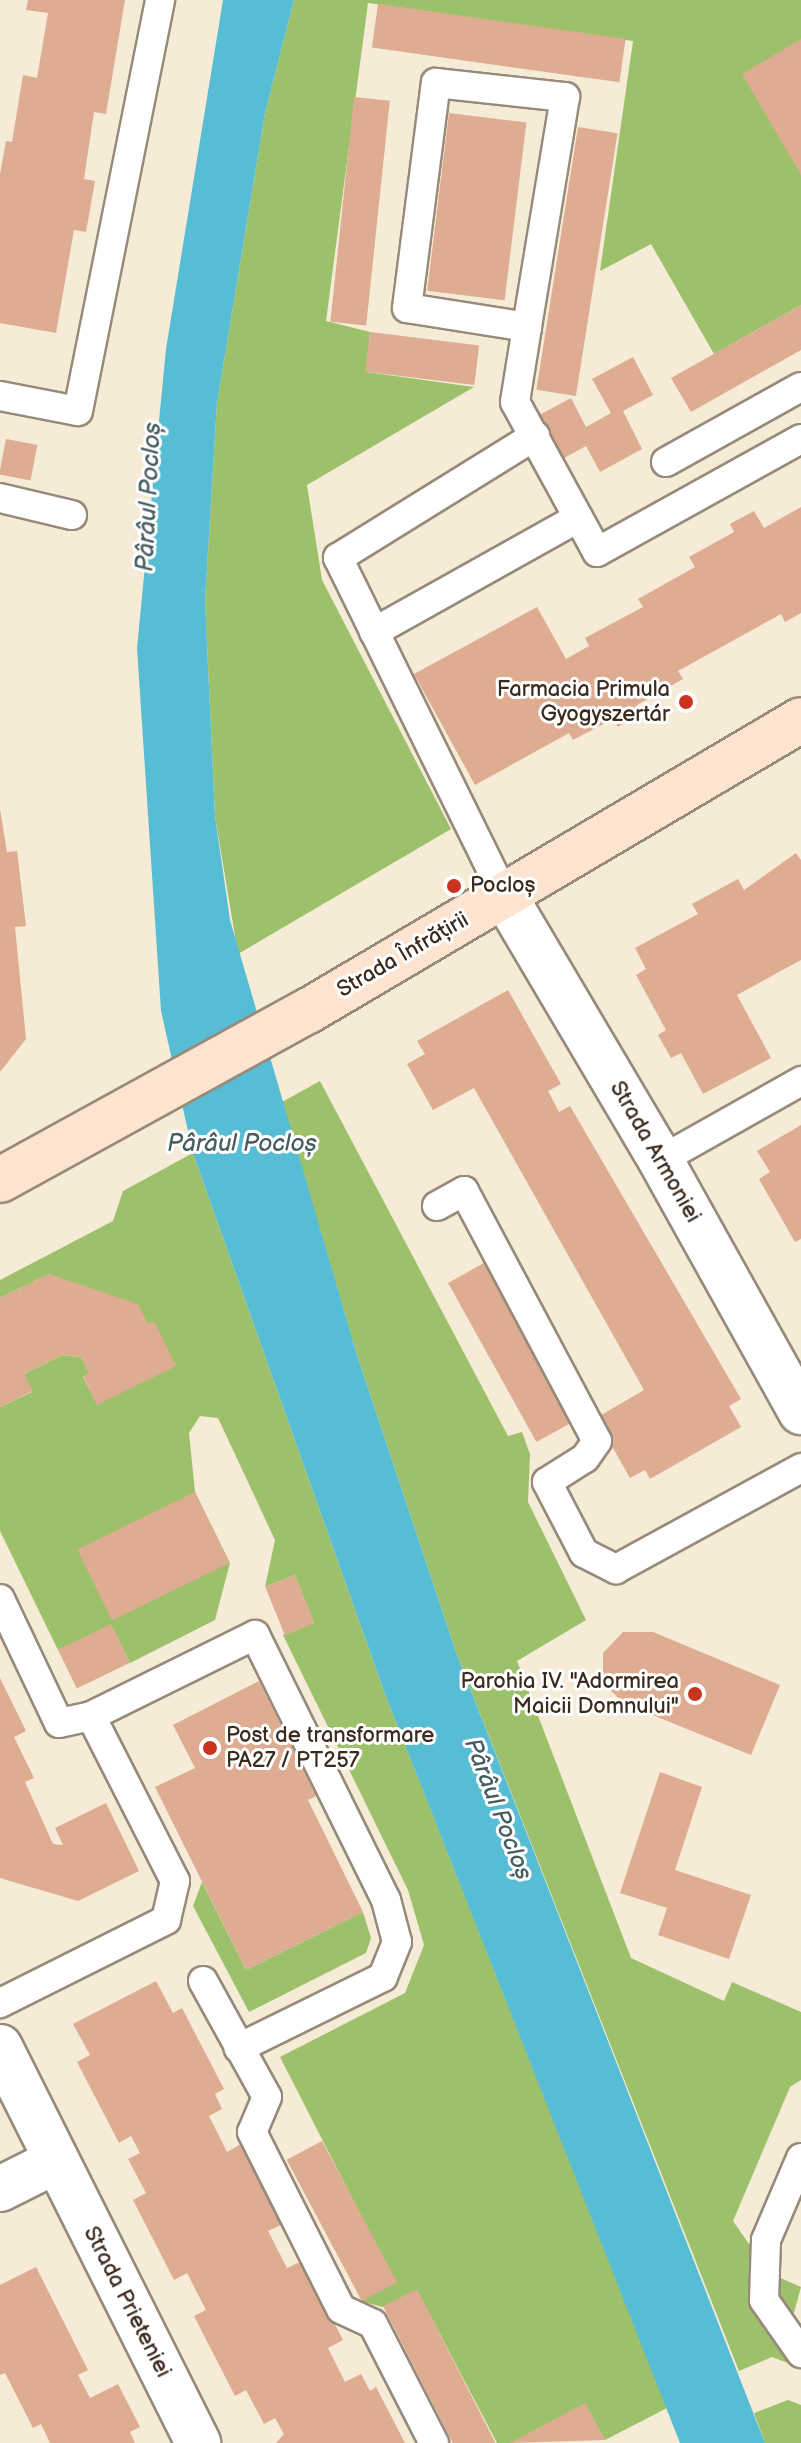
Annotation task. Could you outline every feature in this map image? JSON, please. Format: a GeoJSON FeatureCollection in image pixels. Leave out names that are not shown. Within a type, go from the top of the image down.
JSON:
{"type":"FeatureCollection","features":[{"type":"Feature","properties":{"kind":"street","name":"Strada Înfrățirii"},"geometry":{"type":"LineString","coordinates":[[0,1180],[287,1022],[801,720]]}},
{"type":"Feature","properties":{"kind":"street","name":"Strada Armoniei"},"geometry":{"type":"LineString","coordinates":[[504,895],[661,1160],[801,1412]]}},
{"type":"Feature","properties":{"kind":"street","name":"Strada Prieteniei"},"geometry":{"type":"LineString","coordinates":[[0,2047],[198,2443]]}},
{"type":"Feature","properties":{"kind":"street"},"geometry":{"type":"LineString","coordinates":[[0,2189],[56,2161]]}},
{"type":"Feature","properties":{"kind":"lane"},"geometry":{"type":"LineString","coordinates":[[0,396],[78,411],[160,0]]}},
{"type":"Feature","properties":{"kind":"lane"},"geometry":{"type":"LineString","coordinates":[[527,327],[407,308],[436,83],[565,97],[515,402],[597,552],[801,439]]}},
{"type":"Feature","properties":{"kind":"lane"},"geometry":{"type":"LineString","coordinates":[[666,462],[801,387]]}},
{"type":"Feature","properties":{"kind":"lane"},"geometry":{"type":"LineString","coordinates":[[504,895],[338,558],[535,436]]}},
{"type":"Feature","properties":{"kind":"lane"},"geometry":{"type":"LineString","coordinates":[[0,498],[72,515]]}},
{"type":"Feature","properties":{"kind":"lane"},"geometry":{"type":"LineString","coordinates":[[374,632],[578,518]]}},
{"type":"Feature","properties":{"kind":"lane"},"geometry":{"type":"LineString","coordinates":[[661,1160],[801,1081]]}},
{"type":"Feature","properties":{"kind":"lane"},"geometry":{"type":"LineString","coordinates":[[437,1206],[464,1191],[597,1441],[585,1458],[547,1482],[584,1553],[616,1569],[801,1468]]}},
{"type":"Feature","properties":{"kind":"lane"},"geometry":{"type":"LineString","coordinates":[[0,1599],[59,1723],[91,1716],[255,1635],[386,1900],[397,1942],[383,1977],[239,2048]]}},
{"type":"Feature","properties":{"kind":"lane"},"geometry":{"type":"LineString","coordinates":[[0,2003],[166,1920],[175,1881],[91,1716]]}},
{"type":"Feature","properties":{"kind":"lane"},"geometry":{"type":"LineString","coordinates":[[203,1981],[267,2097],[252,2132],[341,2309],[373,2324],[434,2443]]}},
{"type":"Feature","properties":{"kind":"lane"},"geometry":{"type":"LineString","coordinates":[[801,2158],[766,2240],[764,2300],[801,2353]]}},
{"type":"Feature","properties":{"kind":"green space"},"geometry":{"type":"Polygon","coordinates":[[[294,0],[801,0],[801,305],[714,354],[651,244],[600,271],[633,41],[368,3],[326,321],[370,332],[366,372],[474,387],[307,485],[322,580],[451,829],[238,954],[215,816],[205,601],[217,403],[265,113],[294,0]]]}},
{"type":"Feature","properties":{"kind":"green space"},"geometry":{"type":"Polygon","coordinates":[[[320,1081],[508,1436],[522,1432],[530,1454],[528,1502],[586,1620],[517,1661],[631,1958],[724,2001],[732,1982],[801,2012],[801,2080],[790,2087],[733,2221],[769,2273],[801,2287],[789,2331],[801,2336],[801,2368],[772,2357],[739,2371],[457,1655],[357,1355],[282,1102],[320,1081]]]}},
{"type":"Feature","properties":{"kind":"green space"},"geometry":{"type":"Polygon","coordinates":[[[193,1153],[385,1694],[667,2408],[605,2440],[585,2404],[514,2443],[497,2443],[417,2290],[383,2307],[359,2301],[395,2282],[280,2057],[405,1993],[424,1945],[408,1890],[283,1635],[314,1623],[295,1575],[265,1587],[275,1540],[218,1418],[200,1416],[189,1433],[195,1492],[230,1563],[215,1620],[130,1663],[111,1625],[58,1650],[0,1531],[0,1407],[32,1392],[24,1374],[62,1355],[81,1357],[89,1373],[83,1377],[97,1404],[148,1324],[49,1274],[0,1298],[0,1280],[113,1221],[123,1191],[193,1153]]]}},
{"type":"Feature","properties":{"kind":"green space"},"geometry":{"type":"Polygon","coordinates":[[[202,1882],[246,1970],[363,1912],[371,1938],[366,1953],[249,2012],[193,1906],[202,1882]]]}},
{"type":"Feature","properties":{"kind":"green space"},"geometry":{"type":"Polygon","coordinates":[[[788,2400],[801,2405],[801,2443],[765,2443],[754,2413],[788,2400]]]}},
{"type":"Feature","properties":{"kind":"water","name":"Pârâul Pocloș"},"geometry":{"type":"Polygon","coordinates":[[[223,0],[294,0],[265,113],[217,403],[205,601],[215,816],[230,920],[357,1355],[457,1655],[765,2443],[680,2443],[385,1694],[193,1153],[161,1011],[137,648],[166,349],[223,0]]]}},
{"type":"Feature","properties":{"kind":"building"},"geometry":{"type":"Polygon","coordinates":[[[28,0],[125,0],[106,114],[94,112],[84,179],[95,181],[86,232],[74,230],[56,333],[0,323],[0,174],[6,141],[12,142],[23,75],[37,78],[48,13],[26,10],[28,0]]]}},
{"type":"Feature","properties":{"kind":"building"},"geometry":{"type":"Polygon","coordinates":[[[378,4],[626,39],[619,82],[372,48],[378,4]]]}},
{"type":"Feature","properties":{"kind":"building"},"geometry":{"type":"Polygon","coordinates":[[[801,39],[801,175],[742,74],[801,39]]]}},
{"type":"Feature","properties":{"kind":"building"},"geometry":{"type":"Polygon","coordinates":[[[354,97],[390,101],[366,326],[330,322],[354,97]]]}},
{"type":"Feature","properties":{"kind":"building"},"geometry":{"type":"Polygon","coordinates":[[[449,113],[526,123],[505,300],[427,291],[449,113]]]}},
{"type":"Feature","properties":{"kind":"building"},"geometry":{"type":"Polygon","coordinates":[[[578,127],[618,133],[576,396],[536,390],[578,127]]]}},
{"type":"Feature","properties":{"kind":"building"},"geometry":{"type":"Polygon","coordinates":[[[801,305],[801,350],[691,412],[671,378],[801,305]]]}},
{"type":"Feature","properties":{"kind":"building"},"geometry":{"type":"Polygon","coordinates":[[[370,332],[479,345],[474,385],[365,372],[370,332]]]}},
{"type":"Feature","properties":{"kind":"building"},"geometry":{"type":"Polygon","coordinates":[[[633,357],[653,395],[623,411],[642,449],[600,472],[586,446],[555,463],[532,419],[571,398],[586,427],[611,413],[592,379],[633,357]]]}},
{"type":"Feature","properties":{"kind":"building"},"geometry":{"type":"Polygon","coordinates":[[[6,439],[37,445],[31,480],[0,475],[6,439]]]}},
{"type":"Feature","properties":{"kind":"building"},"geometry":{"type":"Polygon","coordinates":[[[801,507],[801,613],[785,622],[781,614],[678,671],[683,679],[637,705],[641,713],[618,727],[613,719],[573,740],[569,733],[475,785],[414,674],[537,607],[566,659],[589,646],[585,638],[643,607],[638,599],[695,567],[689,557],[734,532],[730,524],[754,511],[764,528],[801,507]]]}},
{"type":"Feature","properties":{"kind":"building"},"geometry":{"type":"Polygon","coordinates":[[[0,809],[7,852],[17,851],[26,926],[15,927],[26,1039],[0,1072],[0,809]]]}},
{"type":"Feature","properties":{"kind":"building"},"geometry":{"type":"Polygon","coordinates":[[[796,853],[801,860],[801,960],[737,995],[771,1058],[703,1094],[681,1053],[671,1058],[658,1035],[666,1030],[636,975],[646,969],[635,948],[698,914],[692,904],[738,879],[744,890],[796,853]]]}},
{"type":"Feature","properties":{"kind":"building"},"geometry":{"type":"Polygon","coordinates":[[[508,990],[561,1084],[548,1091],[559,1112],[570,1106],[741,1399],[729,1406],[741,1427],[650,1479],[645,1470],[630,1478],[596,1418],[644,1390],[474,1088],[433,1110],[407,1064],[425,1054],[417,1041],[508,990]]]}},
{"type":"Feature","properties":{"kind":"building"},"geometry":{"type":"Polygon","coordinates":[[[801,1125],[801,1239],[795,1242],[759,1179],[770,1172],[757,1151],[801,1125]]]}},
{"type":"Feature","properties":{"kind":"building"},"geometry":{"type":"Polygon","coordinates":[[[484,1263],[572,1422],[536,1442],[448,1283],[484,1263]]]}},
{"type":"Feature","properties":{"kind":"building"},"geometry":{"type":"Polygon","coordinates":[[[49,1274],[138,1304],[148,1324],[154,1321],[176,1366],[97,1405],[83,1376],[89,1373],[81,1357],[62,1355],[24,1374],[33,1391],[0,1407],[0,1298],[49,1274]]]}},
{"type":"Feature","properties":{"kind":"building"},"geometry":{"type":"Polygon","coordinates":[[[195,1492],[230,1563],[112,1620],[77,1549],[195,1492]]]}},
{"type":"Feature","properties":{"kind":"building"},"geometry":{"type":"Polygon","coordinates":[[[295,1575],[314,1623],[285,1635],[265,1587],[295,1575]]]}},
{"type":"Feature","properties":{"kind":"building"},"geometry":{"type":"Polygon","coordinates":[[[111,1624],[130,1663],[77,1689],[58,1650],[111,1624]]]}},
{"type":"Feature","properties":{"kind":"building","name":"Parohia IV. \"Adormirea Maicii Domnului\""},"geometry":{"type":"Polygon","coordinates":[[[623,1632],[653,1632],[780,1685],[751,1755],[623,1703],[603,1682],[603,1653],[623,1632]]]}},
{"type":"Feature","properties":{"kind":"building"},"geometry":{"type":"Polygon","coordinates":[[[0,1678],[26,1731],[14,1737],[34,1778],[25,1782],[53,1844],[63,1845],[55,1828],[106,1803],[139,1871],[78,1901],[0,1878],[0,1678]]]}},
{"type":"Feature","properties":{"kind":"building"},"geometry":{"type":"Polygon","coordinates":[[[259,1681],[316,1796],[308,1800],[363,1912],[246,1970],[155,1787],[195,1768],[173,1725],[259,1681]]]}},
{"type":"Feature","properties":{"kind":"building"},"geometry":{"type":"Polygon","coordinates":[[[660,1772],[702,1787],[675,1870],[751,1895],[729,1959],[658,1935],[667,1908],[620,1893],[660,1772]]]}},
{"type":"Feature","properties":{"kind":"building"},"geometry":{"type":"Polygon","coordinates":[[[156,1981],[173,2013],[182,2008],[224,2089],[215,2094],[222,2109],[209,2116],[227,2152],[241,2144],[283,2224],[268,2231],[287,2268],[302,2261],[343,2340],[328,2348],[345,2382],[361,2374],[370,2391],[376,2387],[405,2443],[276,2443],[284,2434],[275,2418],[264,2424],[246,2390],[235,2396],[194,2316],[206,2310],[187,2273],[174,2280],[133,2200],[146,2193],[128,2159],[140,2153],[131,2136],[119,2143],[77,2062],[90,2055],[73,2024],[156,1981]]]}},
{"type":"Feature","properties":{"kind":"building"},"geometry":{"type":"Polygon","coordinates":[[[322,2141],[397,2282],[362,2301],[287,2160],[322,2141]]]}},
{"type":"Feature","properties":{"kind":"building"},"geometry":{"type":"Polygon","coordinates":[[[36,2267],[88,2370],[78,2375],[90,2398],[118,2384],[140,2427],[130,2432],[135,2443],[50,2443],[41,2424],[33,2428],[5,2373],[0,2375],[0,2285],[36,2267]]]}},
{"type":"Feature","properties":{"kind":"building"},"geometry":{"type":"Polygon","coordinates":[[[417,2289],[495,2443],[453,2443],[383,2306],[417,2289]]]}},
{"type":"Feature","properties":{"kind":"building"},"geometry":{"type":"Polygon","coordinates":[[[585,2403],[605,2440],[510,2443],[585,2403]]]}},
{"type":"Feature","properties":{"kind":"place","name":"Farmacia Primula Gyogyszertár"},"geometry":{"type":"Point","coordinates":[686,702]}},
{"type":"Feature","properties":{"kind":"place","name":"Pocloș"},"geometry":{"type":"Point","coordinates":[454,886]}},
{"type":"Feature","properties":{"kind":"place","name":"Parohia IV. \"Adormirea Maicii Domnului\""},"geometry":{"type":"Point","coordinates":[695,1694]}},
{"type":"Feature","properties":{"kind":"place","name":"Post de transformare PA27 / PT257"},"geometry":{"type":"Point","coordinates":[210,1748]}}]}
